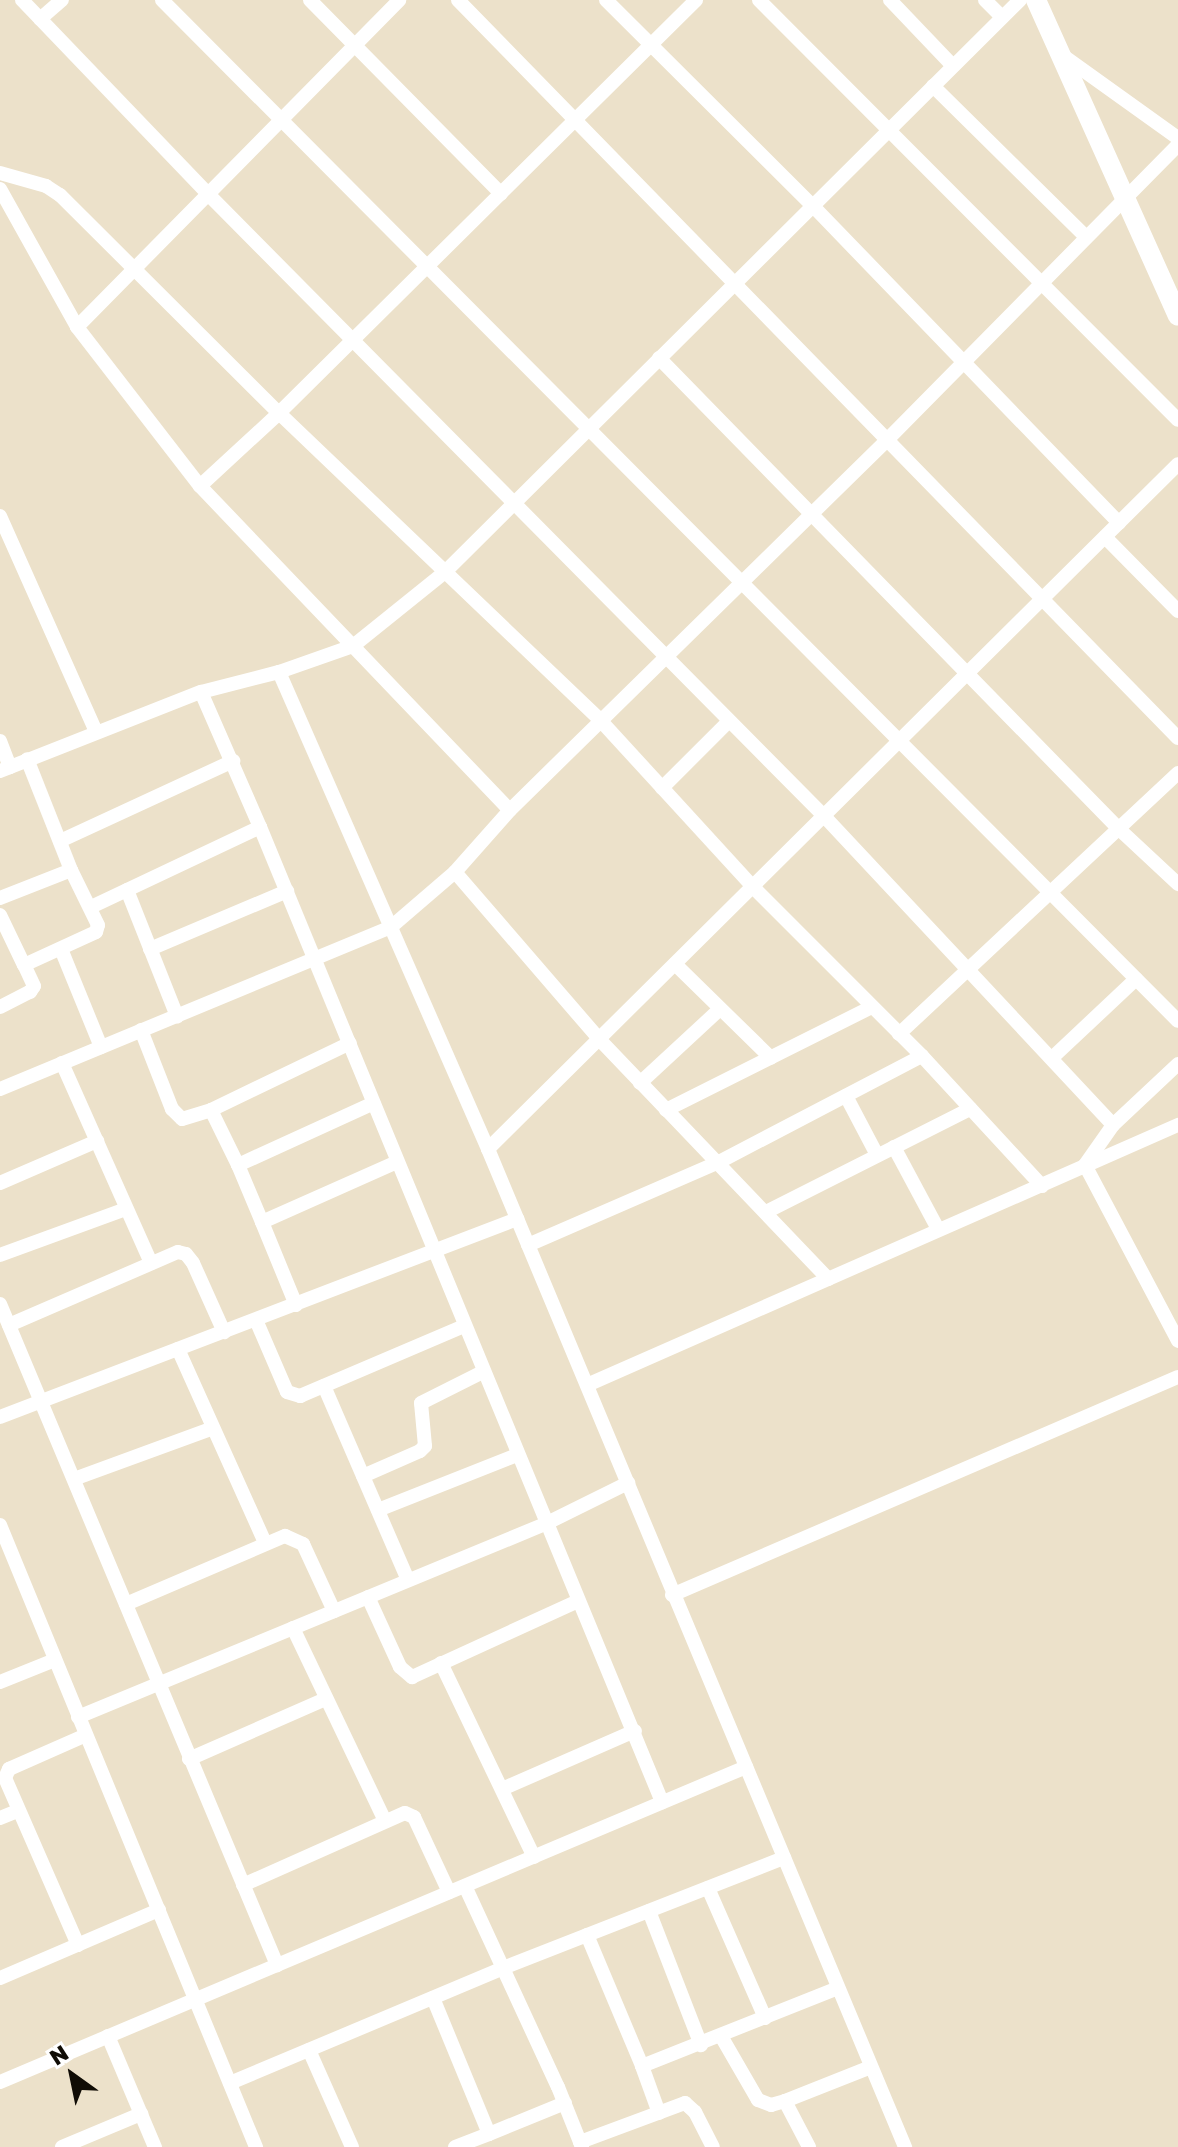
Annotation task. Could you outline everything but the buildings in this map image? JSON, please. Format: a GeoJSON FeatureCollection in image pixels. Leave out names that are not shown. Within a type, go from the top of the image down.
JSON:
{"type":"FeatureCollection","features":[{"type":"Feature","properties":{"kind":"street"},"geometry":{"type":"LineString","coordinates":[[22,0],[207,193],[824,816],[1053,1057],[1113,1125]]}},
{"type":"Feature","properties":{"kind":"street"},"geometry":{"type":"LineString","coordinates":[[40,19],[62,0]]}},
{"type":"Feature","properties":{"kind":"street"},"geometry":{"type":"LineString","coordinates":[[162,0],[1178,1021]]}},
{"type":"Feature","properties":{"kind":"street"},"geometry":{"type":"LineString","coordinates":[[310,0],[501,194]]}},
{"type":"Feature","properties":{"kind":"street"},"geometry":{"type":"LineString","coordinates":[[77,327],[399,0]]}},
{"type":"Feature","properties":{"kind":"street"},"geometry":{"type":"LineString","coordinates":[[458,0],[1178,738]]}},
{"type":"Feature","properties":{"kind":"street"},"geometry":{"type":"LineString","coordinates":[[606,0],[812,205],[1119,523]]}},
{"type":"Feature","properties":{"kind":"street"},"geometry":{"type":"LineString","coordinates":[[200,486],[279,413],[696,0]]}},
{"type":"Feature","properties":{"kind":"street"},"geometry":{"type":"LineString","coordinates":[[759,0],[1178,420]]}},
{"type":"Feature","properties":{"kind":"street"},"geometry":{"type":"LineString","coordinates":[[890,0],[953,66]]}},
{"type":"Feature","properties":{"kind":"street"},"geometry":{"type":"LineString","coordinates":[[985,0],[1002,17]]}},
{"type":"Feature","properties":{"kind":"street"},"geometry":{"type":"LineString","coordinates":[[0,741],[5,769],[201,692],[279,672],[353,646],[445,572],[1020,0]]}},
{"type":"Feature","properties":{"kind":"street"},"geometry":{"type":"LineString","coordinates":[[1036,0],[1178,316]]}},
{"type":"Feature","properties":{"kind":"street"},"geometry":{"type":"LineString","coordinates":[[1059,52],[1178,138]]}},
{"type":"Feature","properties":{"kind":"street"},"geometry":{"type":"LineString","coordinates":[[933,86],[1086,237]]}},
{"type":"Feature","properties":{"kind":"street"},"geometry":{"type":"LineString","coordinates":[[0,1089],[391,927],[455,872],[510,810],[887,440],[1178,145]]}},
{"type":"Feature","properties":{"kind":"street"},"geometry":{"type":"LineString","coordinates":[[0,173],[46,186],[60,195],[279,413],[601,721],[753,887],[922,1056],[1042,1186]]}},
{"type":"Feature","properties":{"kind":"street"},"geometry":{"type":"LineString","coordinates":[[0,189],[77,327],[200,486],[510,810]]}},
{"type":"Feature","properties":{"kind":"street"},"geometry":{"type":"LineString","coordinates":[[659,358],[813,512],[1119,829],[1178,884]]}},
{"type":"Feature","properties":{"kind":"street"},"geometry":{"type":"LineString","coordinates":[[488,1149],[1178,464]]}},
{"type":"Feature","properties":{"kind":"street"},"geometry":{"type":"LineString","coordinates":[[0,516],[96,732]]}},
{"type":"Feature","properties":{"kind":"street"},"geometry":{"type":"LineString","coordinates":[[1105,537],[1178,611]]}},
{"type":"Feature","properties":{"kind":"street"},"geometry":{"type":"LineString","coordinates":[[279,672],[488,1149],[905,2147]]}},
{"type":"Feature","properties":{"kind":"street"},"geometry":{"type":"LineString","coordinates":[[201,692],[316,958],[545,1524],[635,1731],[662,1802]]}},
{"type":"Feature","properties":{"kind":"street"},"geometry":{"type":"LineString","coordinates":[[662,788],[729,721]]}},
{"type":"Feature","properties":{"kind":"street"},"geometry":{"type":"LineString","coordinates":[[24,965],[96,932],[98,925],[71,870],[27,759]]}},
{"type":"Feature","properties":{"kind":"street"},"geometry":{"type":"LineString","coordinates":[[60,841],[233,761]]}},
{"type":"Feature","properties":{"kind":"street"},"geometry":{"type":"LineString","coordinates":[[899,1034],[971,970],[1178,773]]}},
{"type":"Feature","properties":{"kind":"street"},"geometry":{"type":"LineString","coordinates":[[91,907],[260,827]]}},
{"type":"Feature","properties":{"kind":"street"},"geometry":{"type":"LineString","coordinates":[[0,898],[71,870]]}},
{"type":"Feature","properties":{"kind":"street"},"geometry":{"type":"LineString","coordinates":[[455,872],[599,1039],[828,1279]]}},
{"type":"Feature","properties":{"kind":"street"},"geometry":{"type":"LineString","coordinates":[[127,890],[177,1016]]}},
{"type":"Feature","properties":{"kind":"street"},"geometry":{"type":"LineString","coordinates":[[150,949],[287,891]]}},
{"type":"Feature","properties":{"kind":"street"},"geometry":{"type":"LineString","coordinates":[[0,915],[34,986],[0,1007]]}},
{"type":"Feature","properties":{"kind":"street"},"geometry":{"type":"LineString","coordinates":[[61,949],[101,1047]]}},
{"type":"Feature","properties":{"kind":"street"},"geometry":{"type":"LineString","coordinates":[[675,964],[771,1058]]}},
{"type":"Feature","properties":{"kind":"street"},"geometry":{"type":"LineString","coordinates":[[1053,1057],[1136,979]]}},
{"type":"Feature","properties":{"kind":"street"},"geometry":{"type":"LineString","coordinates":[[666,1110],[872,1007]]}},
{"type":"Feature","properties":{"kind":"street"},"geometry":{"type":"LineString","coordinates":[[640,1083],[720,1009]]}},
{"type":"Feature","properties":{"kind":"street"},"geometry":{"type":"LineString","coordinates":[[141,1030],[177,1115],[182,1119],[211,1110],[350,1043]]}},
{"type":"Feature","properties":{"kind":"street"},"geometry":{"type":"LineString","coordinates":[[528,1245],[719,1162],[922,1056]]}},
{"type":"Feature","properties":{"kind":"street"},"geometry":{"type":"LineString","coordinates":[[62,1063],[151,1263]]}},
{"type":"Feature","properties":{"kind":"street"},"geometry":{"type":"LineString","coordinates":[[1085,1165],[1113,1125],[1178,1064]]}},
{"type":"Feature","properties":{"kind":"street"},"geometry":{"type":"LineString","coordinates":[[846,1096],[877,1155]]}},
{"type":"Feature","properties":{"kind":"street"},"geometry":{"type":"LineString","coordinates":[[238,1165],[374,1103]]}},
{"type":"Feature","properties":{"kind":"street"},"geometry":{"type":"LineString","coordinates":[[766,1212],[970,1109]]}},
{"type":"Feature","properties":{"kind":"street"},"geometry":{"type":"LineString","coordinates":[[211,1110],[238,1165],[296,1305]]}},
{"type":"Feature","properties":{"kind":"street"},"geometry":{"type":"LineString","coordinates":[[587,1385],[1178,1125]]}},
{"type":"Feature","properties":{"kind":"street"},"geometry":{"type":"LineString","coordinates":[[0,1183],[97,1141]]}},
{"type":"Feature","properties":{"kind":"street"},"geometry":{"type":"LineString","coordinates":[[894,1147],[938,1229]]}},
{"type":"Feature","properties":{"kind":"street"},"geometry":{"type":"LineString","coordinates":[[262,1222],[397,1162]]}},
{"type":"Feature","properties":{"kind":"street"},"geometry":{"type":"LineString","coordinates":[[1085,1165],[1178,1341]]}},
{"type":"Feature","properties":{"kind":"street"},"geometry":{"type":"LineString","coordinates":[[0,1255],[126,1209]]}},
{"type":"Feature","properties":{"kind":"street"},"geometry":{"type":"LineString","coordinates":[[0,1417],[517,1219]]}},
{"type":"Feature","properties":{"kind":"street"},"geometry":{"type":"LineString","coordinates":[[9,1325],[178,1252],[186,1254],[224,1332]]}},
{"type":"Feature","properties":{"kind":"street"},"geometry":{"type":"LineString","coordinates":[[0,1304],[277,1965]]}},
{"type":"Feature","properties":{"kind":"street"},"geometry":{"type":"LineString","coordinates":[[256,1320],[287,1392],[300,1396],[464,1326]]}},
{"type":"Feature","properties":{"kind":"street"},"geometry":{"type":"LineString","coordinates":[[178,1349],[265,1543]]}},
{"type":"Feature","properties":{"kind":"street"},"geometry":{"type":"LineString","coordinates":[[363,1476],[420,1451],[425,1446],[421,1403],[483,1372]]}},
{"type":"Feature","properties":{"kind":"street"},"geometry":{"type":"LineString","coordinates":[[672,1595],[1178,1377]]}},
{"type":"Feature","properties":{"kind":"street"},"geometry":{"type":"LineString","coordinates":[[324,1386],[408,1580]]}},
{"type":"Feature","properties":{"kind":"street"},"geometry":{"type":"LineString","coordinates":[[74,1479],[213,1428]]}},
{"type":"Feature","properties":{"kind":"street"},"geometry":{"type":"LineString","coordinates":[[378,1510],[517,1455]]}},
{"type":"Feature","properties":{"kind":"street"},"geometry":{"type":"LineString","coordinates":[[78,1717],[545,1524],[628,1483]]}},
{"type":"Feature","properties":{"kind":"street"},"geometry":{"type":"LineString","coordinates":[[0,1525],[256,2147]]}},
{"type":"Feature","properties":{"kind":"street"},"geometry":{"type":"LineString","coordinates":[[126,1604],[285,1536],[303,1544],[334,1611]]}},
{"type":"Feature","properties":{"kind":"street"},"geometry":{"type":"LineString","coordinates":[[368,1597],[405,1674],[412,1677],[578,1601]]}},
{"type":"Feature","properties":{"kind":"street"},"geometry":{"type":"LineString","coordinates":[[293,1628],[385,1821]]}},
{"type":"Feature","properties":{"kind":"street"},"geometry":{"type":"LineString","coordinates":[[0,1682],[55,1660]]}},
{"type":"Feature","properties":{"kind":"street"},"geometry":{"type":"LineString","coordinates":[[441,1663],[534,1857]]}},
{"type":"Feature","properties":{"kind":"street"},"geometry":{"type":"LineString","coordinates":[[189,1759],[326,1699]]}},
{"type":"Feature","properties":{"kind":"street"},"geometry":{"type":"LineString","coordinates":[[502,1789],[635,1731]]}},
{"type":"Feature","properties":{"kind":"street"},"geometry":{"type":"LineString","coordinates":[[78,1945],[7,1789],[6,1772],[86,1735]]}},
{"type":"Feature","properties":{"kind":"street"},"geometry":{"type":"LineString","coordinates":[[0,2082],[746,1767]]}},
{"type":"Feature","properties":{"kind":"street"},"geometry":{"type":"LineString","coordinates":[[0,1818],[17,1811]]}},
{"type":"Feature","properties":{"kind":"street"},"geometry":{"type":"LineString","coordinates":[[243,1885],[405,1813],[414,1817],[449,1892]]}},
{"type":"Feature","properties":{"kind":"street"},"geometry":{"type":"LineString","coordinates":[[230,2083],[503,1968],[784,1858]]}},
{"type":"Feature","properties":{"kind":"street"},"geometry":{"type":"LineString","coordinates":[[465,1886],[565,2103],[581,2145],[685,2103],[695,2112],[713,2147]]}},
{"type":"Feature","properties":{"kind":"street"},"geometry":{"type":"LineString","coordinates":[[708,1888],[765,2018]]}},
{"type":"Feature","properties":{"kind":"street"},"geometry":{"type":"LineString","coordinates":[[0,1978],[159,1910]]}},
{"type":"Feature","properties":{"kind":"street"},"geometry":{"type":"LineString","coordinates":[[649,1911],[701,2045]]}},
{"type":"Feature","properties":{"kind":"street"},"geometry":{"type":"LineString","coordinates":[[587,1935],[659,2113]]}},
{"type":"Feature","properties":{"kind":"street"},"geometry":{"type":"LineString","coordinates":[[642,2066],[838,1988]]}},
{"type":"Feature","properties":{"kind":"street"},"geometry":{"type":"LineString","coordinates":[[433,1998],[489,2134]]}},
{"type":"Feature","properties":{"kind":"street"},"geometry":{"type":"LineString","coordinates":[[108,2036],[155,2147]]}},
{"type":"Feature","properties":{"kind":"street"},"geometry":{"type":"LineString","coordinates":[[721,2036],[758,2100],[771,2105],[871,2067]]}},
{"type":"Feature","properties":{"kind":"street"},"geometry":{"type":"LineString","coordinates":[[309,2050],[352,2147]]}},
{"type":"Feature","properties":{"kind":"street"},"geometry":{"type":"LineString","coordinates":[[785,2101],[809,2147]]}},
{"type":"Feature","properties":{"kind":"street"},"geometry":{"type":"LineString","coordinates":[[455,2147],[565,2103]]}},
{"type":"Feature","properties":{"kind":"street"},"geometry":{"type":"LineString","coordinates":[[62,2147],[141,2114]]}}]}
